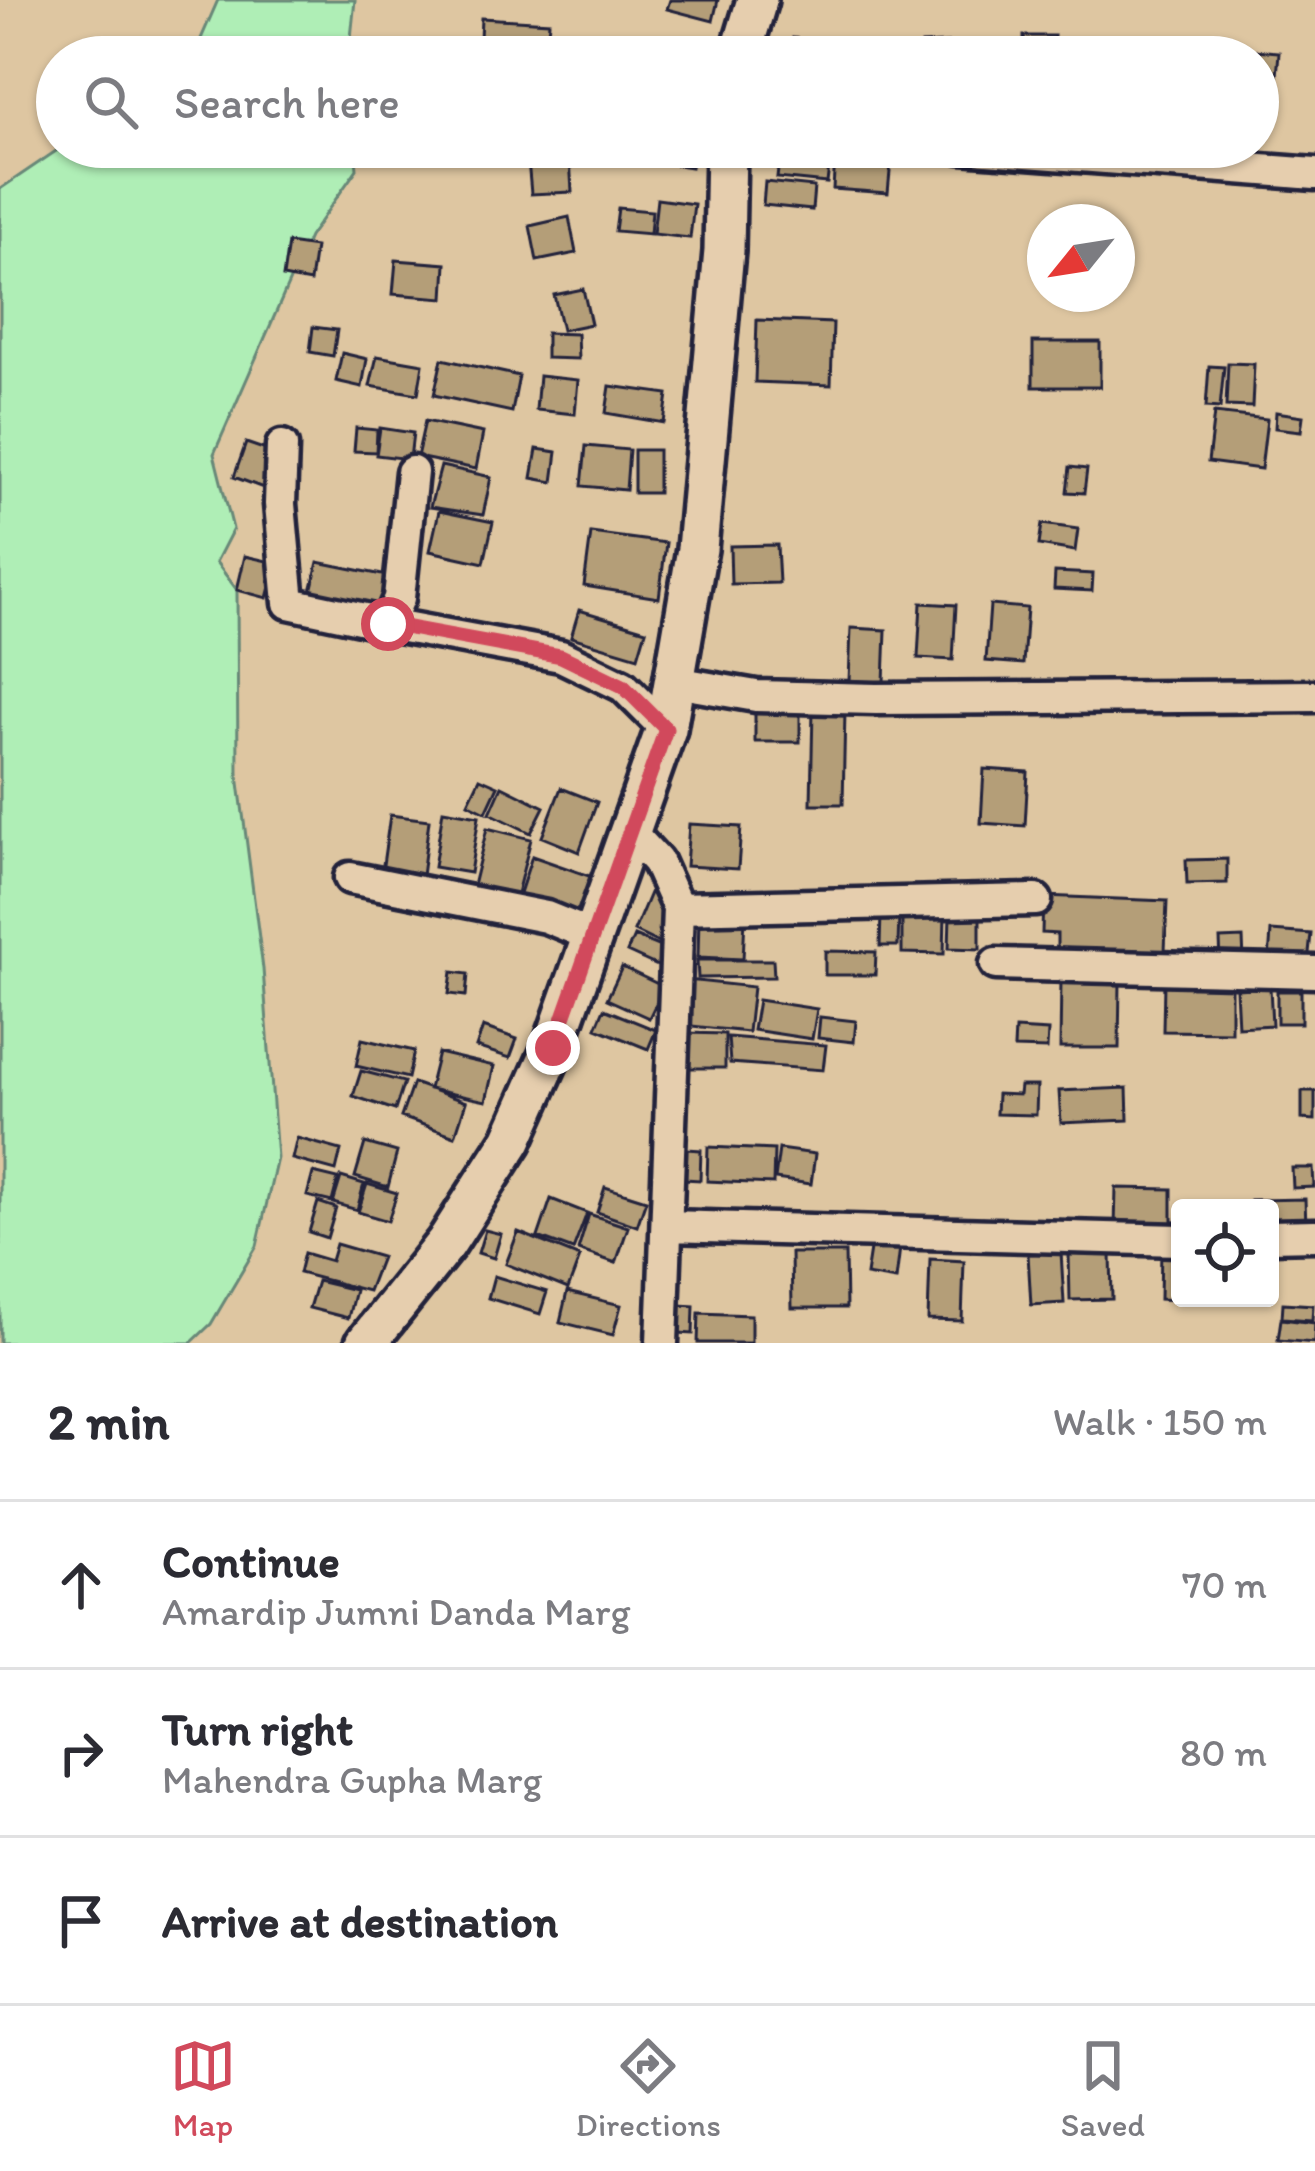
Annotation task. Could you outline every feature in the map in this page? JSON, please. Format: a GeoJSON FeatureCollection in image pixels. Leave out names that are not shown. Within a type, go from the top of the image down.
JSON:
{"type":"FeatureCollection","features":[{"type":"Feature","properties":{"kind":"main road"},"geometry":{"type":"LineString","coordinates":[[746,36],[757,0]]}},
{"type":"Feature","properties":{"kind":"main road"},"geometry":{"type":"LineString","coordinates":[[366,1343],[446,1243],[512,1140],[632,834],[666,729],[697,549],[724,251],[726,168]]}},
{"type":"Feature","properties":{"kind":"street"},"geometry":{"type":"LineString","coordinates":[[1236,168],[1315,174]]}},
{"type":"Feature","properties":{"kind":"street"},"geometry":{"type":"LineString","coordinates":[[282,446],[280,504],[289,603],[561,656],[623,686],[666,729]]}},
{"type":"Feature","properties":{"kind":"street"},"geometry":{"type":"LineString","coordinates":[[388,624],[398,598],[412,472]]}},
{"type":"Feature","properties":{"kind":"street"},"geometry":{"type":"LineString","coordinates":[[675,682],[756,696],[876,699],[1315,696]]}},
{"type":"Feature","properties":{"kind":"street"},"geometry":{"type":"LineString","coordinates":[[632,834],[657,861],[678,908],[662,1343]]}},
{"type":"Feature","properties":{"kind":"street"},"geometry":{"type":"LineString","coordinates":[[350,878],[546,917],[593,936]]}},
{"type":"Feature","properties":{"kind":"street"},"geometry":{"type":"LineString","coordinates":[[678,908],[1036,900]]}},
{"type":"Feature","properties":{"kind":"street"},"geometry":{"type":"LineString","coordinates":[[996,964],[1315,972]]}},
{"type":"Feature","properties":{"kind":"street"},"geometry":{"type":"LineString","coordinates":[[668,1226],[1171,1240]]}},
{"type":"Feature","properties":{"kind":"street"},"geometry":{"type":"LineString","coordinates":[[1279,1236],[1315,1234]]}},
{"type":"Feature","properties":{"kind":"green space"},"geometry":{"type":"Polygon","coordinates":[[[218,0],[355,0],[351,36],[202,36],[218,0]]]}},
{"type":"Feature","properties":{"kind":"green space"},"geometry":{"type":"Polygon","coordinates":[[[36,165],[357,168],[309,237],[214,454],[233,529],[216,562],[237,590],[238,775],[263,969],[277,1158],[257,1246],[211,1324],[191,1343],[0,1343],[0,189],[36,165]]]}},
{"type":"Feature","properties":{"kind":"building"},"geometry":{"type":"Polygon","coordinates":[[[670,0],[718,0],[713,21],[667,9],[670,0]]]}},
{"type":"Feature","properties":{"kind":"building"},"geometry":{"type":"Polygon","coordinates":[[[481,18],[549,22],[548,36],[480,36],[481,18]]]}},
{"type":"Feature","properties":{"kind":"building"},"geometry":{"type":"Polygon","coordinates":[[[529,168],[571,168],[572,192],[531,194],[529,168]]]}},
{"type":"Feature","properties":{"kind":"building"},"geometry":{"type":"Polygon","coordinates":[[[778,168],[829,168],[827,183],[777,178],[778,168]]]}},
{"type":"Feature","properties":{"kind":"building"},"geometry":{"type":"Polygon","coordinates":[[[834,168],[890,168],[888,193],[833,189],[834,168]]]}},
{"type":"Feature","properties":{"kind":"building"},"geometry":{"type":"Polygon","coordinates":[[[765,182],[814,187],[812,210],[763,205],[765,182]]]}},
{"type":"Feature","properties":{"kind":"building"},"geometry":{"type":"Polygon","coordinates":[[[657,199],[694,204],[690,238],[653,234],[657,199]]]}},
{"type":"Feature","properties":{"kind":"building"},"geometry":{"type":"Polygon","coordinates":[[[618,208],[652,211],[650,234],[615,231],[618,208]]]}},
{"type":"Feature","properties":{"kind":"building"},"geometry":{"type":"Polygon","coordinates":[[[569,217],[576,253],[537,261],[530,226],[569,217]]]}},
{"type":"Feature","properties":{"kind":"building"},"geometry":{"type":"Polygon","coordinates":[[[288,243],[315,247],[310,282],[283,277],[288,243]]]}},
{"type":"Feature","properties":{"kind":"building"},"geometry":{"type":"Polygon","coordinates":[[[396,260],[446,264],[444,298],[393,294],[396,260]]]}},
{"type":"Feature","properties":{"kind":"building"},"geometry":{"type":"Polygon","coordinates":[[[583,289],[591,324],[562,330],[554,295],[583,289]]]}},
{"type":"Feature","properties":{"kind":"building"},"geometry":{"type":"Polygon","coordinates":[[[757,320],[833,323],[831,385],[755,382],[757,320]]]}},
{"type":"Feature","properties":{"kind":"building"},"geometry":{"type":"Polygon","coordinates":[[[313,327],[337,330],[333,356],[310,352],[313,327]]]}},
{"type":"Feature","properties":{"kind":"building"},"geometry":{"type":"Polygon","coordinates":[[[546,333],[577,334],[578,359],[546,358],[546,333]]]}},
{"type":"Feature","properties":{"kind":"building"},"geometry":{"type":"Polygon","coordinates":[[[1033,342],[1100,342],[1100,387],[1033,387],[1033,342]]]}},
{"type":"Feature","properties":{"kind":"building"},"geometry":{"type":"Polygon","coordinates":[[[342,353],[367,359],[362,387],[336,381],[342,353]]]}},
{"type":"Feature","properties":{"kind":"building"},"geometry":{"type":"Polygon","coordinates":[[[377,356],[423,364],[418,394],[370,386],[377,356]]]}},
{"type":"Feature","properties":{"kind":"building"},"geometry":{"type":"Polygon","coordinates":[[[442,359],[519,376],[512,412],[434,395],[442,359]]]}},
{"type":"Feature","properties":{"kind":"building"},"geometry":{"type":"Polygon","coordinates":[[[1228,363],[1254,364],[1252,407],[1226,406],[1228,363]]]}},
{"type":"Feature","properties":{"kind":"building"},"geometry":{"type":"Polygon","coordinates":[[[1209,366],[1224,367],[1220,408],[1206,407],[1209,366]]]}},
{"type":"Feature","properties":{"kind":"building"},"geometry":{"type":"Polygon","coordinates":[[[539,376],[578,380],[575,414],[536,410],[539,376]]]}},
{"type":"Feature","properties":{"kind":"building"},"geometry":{"type":"Polygon","coordinates":[[[610,386],[668,394],[664,423],[606,413],[610,386]]]}},
{"type":"Feature","properties":{"kind":"building"},"geometry":{"type":"Polygon","coordinates":[[[1276,412],[1303,416],[1301,431],[1275,428],[1276,412]]]}},
{"type":"Feature","properties":{"kind":"building"},"geometry":{"type":"Polygon","coordinates":[[[1214,413],[1267,419],[1261,469],[1208,462],[1214,413]]]}},
{"type":"Feature","properties":{"kind":"building"},"geometry":{"type":"Polygon","coordinates":[[[425,421],[483,433],[476,469],[417,457],[425,421]]]}},
{"type":"Feature","properties":{"kind":"building"},"geometry":{"type":"Polygon","coordinates":[[[356,428],[377,430],[376,452],[354,451],[356,428]]]}},
{"type":"Feature","properties":{"kind":"building"},"geometry":{"type":"Polygon","coordinates":[[[380,428],[413,433],[410,459],[376,455],[380,428]]]}},
{"type":"Feature","properties":{"kind":"building"},"geometry":{"type":"Polygon","coordinates":[[[246,443],[278,454],[266,489],[234,477],[246,443]]]}},
{"type":"Feature","properties":{"kind":"building"},"geometry":{"type":"Polygon","coordinates":[[[586,446],[629,450],[626,490],[582,486],[586,446]]]}},
{"type":"Feature","properties":{"kind":"building"},"geometry":{"type":"Polygon","coordinates":[[[537,449],[557,452],[553,482],[532,478],[537,449]]]}},
{"type":"Feature","properties":{"kind":"building"},"geometry":{"type":"Polygon","coordinates":[[[634,450],[658,450],[658,493],[634,493],[634,450]]]}},
{"type":"Feature","properties":{"kind":"building"},"geometry":{"type":"Polygon","coordinates":[[[441,466],[491,477],[483,515],[430,507],[441,466]]]}},
{"type":"Feature","properties":{"kind":"building"},"geometry":{"type":"Polygon","coordinates":[[[1070,467],[1087,469],[1084,493],[1067,492],[1070,467]]]}},
{"type":"Feature","properties":{"kind":"building"},"geometry":{"type":"Polygon","coordinates":[[[439,511],[493,522],[484,563],[430,551],[439,511]]]}},
{"type":"Feature","properties":{"kind":"building"},"geometry":{"type":"Polygon","coordinates":[[[1042,524],[1078,529],[1075,551],[1039,545],[1042,524]]]}},
{"type":"Feature","properties":{"kind":"building"},"geometry":{"type":"Polygon","coordinates":[[[591,533],[666,543],[659,598],[584,586],[591,533]]]}},
{"type":"Feature","properties":{"kind":"building"},"geometry":{"type":"Polygon","coordinates":[[[777,545],[779,583],[731,584],[730,546],[777,545]]]}},
{"type":"Feature","properties":{"kind":"building"},"geometry":{"type":"Polygon","coordinates":[[[245,556],[276,563],[267,598],[237,590],[245,556]]]}},
{"type":"Feature","properties":{"kind":"building"},"geometry":{"type":"Polygon","coordinates":[[[318,562],[392,577],[385,617],[308,604],[318,562]]]}},
{"type":"Feature","properties":{"kind":"building"},"geometry":{"type":"Polygon","coordinates":[[[1055,572],[1093,574],[1092,591],[1054,589],[1055,572]]]}},
{"type":"Feature","properties":{"kind":"building"},"geometry":{"type":"Polygon","coordinates":[[[921,603],[956,605],[953,660],[918,658],[921,603]]]}},
{"type":"Feature","properties":{"kind":"building"},"geometry":{"type":"Polygon","coordinates":[[[990,605],[1027,608],[1023,664],[986,661],[990,605]]]}},
{"type":"Feature","properties":{"kind":"building"},"geometry":{"type":"Polygon","coordinates":[[[579,610],[646,630],[638,657],[571,637],[579,610]]]}},
{"type":"Feature","properties":{"kind":"building"},"geometry":{"type":"Polygon","coordinates":[[[851,628],[886,630],[884,682],[849,681],[851,628]]]}},
{"type":"Feature","properties":{"kind":"building"},"geometry":{"type":"Polygon","coordinates":[[[813,709],[845,710],[843,804],[811,804],[813,709]]]}},
{"type":"Feature","properties":{"kind":"building"},"geometry":{"type":"Polygon","coordinates":[[[755,712],[800,712],[800,742],[755,742],[755,712]]]}},
{"type":"Feature","properties":{"kind":"building"},"geometry":{"type":"Polygon","coordinates":[[[984,769],[1028,772],[1025,826],[981,823],[984,769]]]}},
{"type":"Feature","properties":{"kind":"building"},"geometry":{"type":"Polygon","coordinates":[[[480,778],[498,786],[486,812],[468,803],[480,778]]]}},
{"type":"Feature","properties":{"kind":"building"},"geometry":{"type":"Polygon","coordinates":[[[502,786],[544,807],[531,833],[490,813],[502,786]]]}},
{"type":"Feature","properties":{"kind":"building"},"geometry":{"type":"Polygon","coordinates":[[[561,788],[597,802],[579,852],[542,837],[561,788]]]}},
{"type":"Feature","properties":{"kind":"building"},"geometry":{"type":"Polygon","coordinates":[[[443,810],[479,816],[470,873],[434,867],[443,810]]]}},
{"type":"Feature","properties":{"kind":"building"},"geometry":{"type":"Polygon","coordinates":[[[390,815],[429,820],[421,884],[381,879],[390,815]]]}},
{"type":"Feature","properties":{"kind":"building"},"geometry":{"type":"Polygon","coordinates":[[[689,824],[741,827],[738,869],[686,866],[689,824]]]}},
{"type":"Feature","properties":{"kind":"building"},"geometry":{"type":"Polygon","coordinates":[[[487,828],[531,839],[515,901],[472,890],[487,828]]]}},
{"type":"Feature","properties":{"kind":"building"},"geometry":{"type":"Polygon","coordinates":[[[532,856],[592,877],[579,917],[519,896],[532,856]]]}},
{"type":"Feature","properties":{"kind":"building"},"geometry":{"type":"Polygon","coordinates":[[[1227,859],[1227,883],[1187,884],[1186,860],[1227,859]]]}},
{"type":"Feature","properties":{"kind":"building"},"geometry":{"type":"Polygon","coordinates":[[[650,893],[667,897],[665,946],[634,931],[650,893]]]}},
{"type":"Feature","properties":{"kind":"building"},"geometry":{"type":"Polygon","coordinates":[[[1043,896],[1167,901],[1165,952],[1057,948],[1057,934],[1042,933],[1043,896]]]}},
{"type":"Feature","properties":{"kind":"building"},"geometry":{"type":"Polygon","coordinates":[[[902,913],[945,914],[944,954],[902,953],[902,913]]]}},
{"type":"Feature","properties":{"kind":"building"},"geometry":{"type":"Polygon","coordinates":[[[881,914],[899,914],[898,946],[880,946],[881,914]]]}},
{"type":"Feature","properties":{"kind":"building"},"geometry":{"type":"Polygon","coordinates":[[[950,915],[980,915],[980,949],[949,948],[950,915]]]}},
{"type":"Feature","properties":{"kind":"building"},"geometry":{"type":"Polygon","coordinates":[[[699,916],[745,918],[743,959],[698,957],[699,916]]]}},
{"type":"Feature","properties":{"kind":"building"},"geometry":{"type":"Polygon","coordinates":[[[1271,931],[1311,934],[1308,963],[1269,960],[1271,931]]]}},
{"type":"Feature","properties":{"kind":"building"},"geometry":{"type":"Polygon","coordinates":[[[634,936],[670,951],[662,968],[627,952],[634,936]]]}},
{"type":"Feature","properties":{"kind":"building"},"geometry":{"type":"Polygon","coordinates":[[[1243,938],[1244,961],[1221,962],[1220,939],[1243,938]]]}},
{"type":"Feature","properties":{"kind":"building"},"geometry":{"type":"Polygon","coordinates":[[[825,951],[876,952],[875,975],[825,975],[825,951]]]}},
{"type":"Feature","properties":{"kind":"building"},"geometry":{"type":"Polygon","coordinates":[[[697,960],[773,960],[774,977],[698,978],[697,960]]]}},
{"type":"Feature","properties":{"kind":"building"},"geometry":{"type":"Polygon","coordinates":[[[622,967],[664,987],[649,1018],[607,999],[622,967]]]}},
{"type":"Feature","properties":{"kind":"building"},"geometry":{"type":"Polygon","coordinates":[[[452,972],[468,974],[466,996],[449,994],[452,972]]]}},
{"type":"Feature","properties":{"kind":"building"},"geometry":{"type":"Polygon","coordinates":[[[687,980],[753,987],[748,1032],[682,1025],[687,980]]]}},
{"type":"Feature","properties":{"kind":"building"},"geometry":{"type":"Polygon","coordinates":[[[1061,980],[1120,981],[1119,1048],[1060,1048],[1061,980]]]}},
{"type":"Feature","properties":{"kind":"building"},"geometry":{"type":"Polygon","coordinates":[[[1164,982],[1231,982],[1231,1032],[1163,1031],[1164,982]]]}},
{"type":"Feature","properties":{"kind":"building"},"geometry":{"type":"Polygon","coordinates":[[[1270,987],[1272,1025],[1238,1027],[1236,989],[1270,987]]]}},
{"type":"Feature","properties":{"kind":"building"},"geometry":{"type":"Polygon","coordinates":[[[1277,991],[1301,991],[1301,1023],[1277,1023],[1277,991]]]}},
{"type":"Feature","properties":{"kind":"building"},"geometry":{"type":"Polygon","coordinates":[[[758,1000],[817,1009],[812,1039],[753,1030],[758,1000]]]}},
{"type":"Feature","properties":{"kind":"building"},"geometry":{"type":"Polygon","coordinates":[[[604,1009],[656,1030],[648,1049],[596,1028],[604,1009]]]}},
{"type":"Feature","properties":{"kind":"building"},"geometry":{"type":"Polygon","coordinates":[[[820,1017],[856,1021],[854,1042],[818,1038],[820,1017]]]}},
{"type":"Feature","properties":{"kind":"building"},"geometry":{"type":"Polygon","coordinates":[[[483,1027],[517,1039],[510,1058],[476,1047],[483,1027]]]}},
{"type":"Feature","properties":{"kind":"building"},"geometry":{"type":"Polygon","coordinates":[[[1015,1029],[1048,1031],[1047,1049],[1014,1048],[1015,1029]]]}},
{"type":"Feature","properties":{"kind":"building"},"geometry":{"type":"Polygon","coordinates":[[[685,1033],[725,1034],[725,1068],[684,1068],[685,1033]]]}},
{"type":"Feature","properties":{"kind":"building"},"geometry":{"type":"Polygon","coordinates":[[[728,1037],[826,1045],[823,1070],[730,1063],[728,1037]]]}},
{"type":"Feature","properties":{"kind":"building"},"geometry":{"type":"Polygon","coordinates":[[[362,1039],[414,1051],[408,1078],[356,1066],[362,1039]]]}},
{"type":"Feature","properties":{"kind":"building"},"geometry":{"type":"Polygon","coordinates":[[[438,1053],[494,1066],[486,1101],[429,1089],[438,1053]]]}},
{"type":"Feature","properties":{"kind":"building"},"geometry":{"type":"Polygon","coordinates":[[[361,1071],[404,1082],[395,1110],[353,1096],[361,1071]]]}},
{"type":"Feature","properties":{"kind":"building"},"geometry":{"type":"Polygon","coordinates":[[[413,1083],[466,1102],[455,1136],[401,1117],[413,1083]]]}},
{"type":"Feature","properties":{"kind":"building"},"geometry":{"type":"Polygon","coordinates":[[[1020,1086],[1037,1086],[1036,1115],[996,1114],[997,1094],[1019,1095],[1020,1086]]]}},
{"type":"Feature","properties":{"kind":"building"},"geometry":{"type":"Polygon","coordinates":[[[1127,1088],[1128,1120],[1061,1123],[1059,1091],[1127,1088]]]}},
{"type":"Feature","properties":{"kind":"building"},"geometry":{"type":"Polygon","coordinates":[[[1302,1091],[1315,1091],[1315,1120],[1302,1119],[1302,1091]]]}},
{"type":"Feature","properties":{"kind":"building"},"geometry":{"type":"Polygon","coordinates":[[[297,1138],[341,1150],[336,1171],[292,1159],[297,1138]]]}},
{"type":"Feature","properties":{"kind":"building"},"geometry":{"type":"Polygon","coordinates":[[[365,1143],[397,1152],[388,1187],[355,1177],[365,1143]]]}},
{"type":"Feature","properties":{"kind":"building"},"geometry":{"type":"Polygon","coordinates":[[[708,1147],[774,1150],[773,1184],[707,1181],[708,1147]]]}},
{"type":"Feature","properties":{"kind":"building"},"geometry":{"type":"Polygon","coordinates":[[[686,1149],[701,1150],[700,1180],[684,1179],[686,1149]]]}},
{"type":"Feature","properties":{"kind":"building"},"geometry":{"type":"Polygon","coordinates":[[[779,1149],[815,1154],[811,1184],[775,1179],[779,1149]]]}},
{"type":"Feature","properties":{"kind":"building"},"geometry":{"type":"Polygon","coordinates":[[[1292,1168],[1313,1168],[1314,1187],[1293,1188],[1292,1168]]]}},
{"type":"Feature","properties":{"kind":"building"},"geometry":{"type":"Polygon","coordinates":[[[313,1173],[338,1179],[332,1202],[307,1196],[313,1173]]]}},
{"type":"Feature","properties":{"kind":"building"},"geometry":{"type":"Polygon","coordinates":[[[341,1177],[364,1184],[357,1210],[333,1203],[341,1177]]]}},
{"type":"Feature","properties":{"kind":"building"},"geometry":{"type":"Polygon","coordinates":[[[367,1184],[397,1193],[388,1221],[358,1212],[367,1184]]]}},
{"type":"Feature","properties":{"kind":"building"},"geometry":{"type":"Polygon","coordinates":[[[605,1187],[646,1200],[637,1226],[597,1212],[605,1187]]]}},
{"type":"Feature","properties":{"kind":"building"},"geometry":{"type":"Polygon","coordinates":[[[1116,1188],[1172,1189],[1171,1228],[1115,1228],[1116,1188]]]}},
{"type":"Feature","properties":{"kind":"building"},"geometry":{"type":"Polygon","coordinates":[[[551,1199],[587,1213],[573,1250],[538,1237],[551,1199]]]}},
{"type":"Feature","properties":{"kind":"building"},"geometry":{"type":"Polygon","coordinates":[[[1279,1199],[1305,1199],[1306,1226],[1279,1227],[1279,1199]]]}},
{"type":"Feature","properties":{"kind":"building"},"geometry":{"type":"Polygon","coordinates":[[[318,1202],[336,1208],[327,1238],[309,1232],[318,1202]]]}},
{"type":"Feature","properties":{"kind":"building"},"geometry":{"type":"Polygon","coordinates":[[[589,1214],[628,1227],[616,1263],[578,1250],[589,1214]]]}},
{"type":"Feature","properties":{"kind":"building"},"geometry":{"type":"Polygon","coordinates":[[[485,1230],[501,1234],[494,1258],[478,1253],[485,1230]]]}},
{"type":"Feature","properties":{"kind":"building"},"geometry":{"type":"Polygon","coordinates":[[[518,1232],[580,1257],[568,1289],[506,1264],[518,1232]]]}},
{"type":"Feature","properties":{"kind":"building"},"geometry":{"type":"Polygon","coordinates":[[[871,1243],[900,1247],[896,1280],[866,1275],[871,1243]]]}},
{"type":"Feature","properties":{"kind":"building"},"geometry":{"type":"Polygon","coordinates":[[[336,1244],[381,1257],[368,1291],[299,1273],[304,1253],[331,1261],[336,1244]]]}},
{"type":"Feature","properties":{"kind":"building"},"geometry":{"type":"Polygon","coordinates":[[[1161,1250],[1171,1251],[1171,1300],[1160,1299],[1161,1250]]]}},
{"type":"Feature","properties":{"kind":"building"},"geometry":{"type":"Polygon","coordinates":[[[1061,1252],[1064,1303],[1031,1305],[1028,1254],[1061,1252]]]}},
{"type":"Feature","properties":{"kind":"building"},"geometry":{"type":"Polygon","coordinates":[[[791,1253],[845,1253],[846,1308],[792,1308],[791,1253]]]}},
{"type":"Feature","properties":{"kind":"building"},"geometry":{"type":"Polygon","coordinates":[[[1111,1253],[1112,1299],[1070,1300],[1069,1254],[1111,1253]]]}},
{"type":"Feature","properties":{"kind":"building"},"geometry":{"type":"Polygon","coordinates":[[[930,1259],[964,1261],[962,1321],[928,1320],[930,1259]]]}},
{"type":"Feature","properties":{"kind":"building"},"geometry":{"type":"Polygon","coordinates":[[[494,1276],[547,1292],[540,1314],[488,1298],[494,1276]]]}},
{"type":"Feature","properties":{"kind":"building"},"geometry":{"type":"Polygon","coordinates":[[[317,1281],[355,1290],[348,1318],[309,1308],[317,1281]]]}},
{"type":"Feature","properties":{"kind":"building"},"geometry":{"type":"Polygon","coordinates":[[[567,1292],[621,1305],[613,1335],[560,1322],[567,1292]]]}},
{"type":"Feature","properties":{"kind":"building"},"geometry":{"type":"Polygon","coordinates":[[[1283,1303],[1313,1305],[1312,1320],[1282,1318],[1283,1303]]]}},
{"type":"Feature","properties":{"kind":"building"},"geometry":{"type":"Polygon","coordinates":[[[680,1305],[694,1306],[693,1334],[679,1333],[680,1305]]]}},
{"type":"Feature","properties":{"kind":"building"},"geometry":{"type":"Polygon","coordinates":[[[699,1313],[751,1315],[751,1343],[698,1343],[699,1313]]]}},
{"type":"Feature","properties":{"kind":"building"},"geometry":{"type":"Polygon","coordinates":[[[1281,1319],[1315,1323],[1314,1343],[1278,1340],[1281,1319]]]}},
{"type":"Feature","properties":{"kind":"route"},"geometry":{"type":"LineString","coordinates":[[388,624],[561,656],[623,686],[666,729],[553,1048]]}}]}
